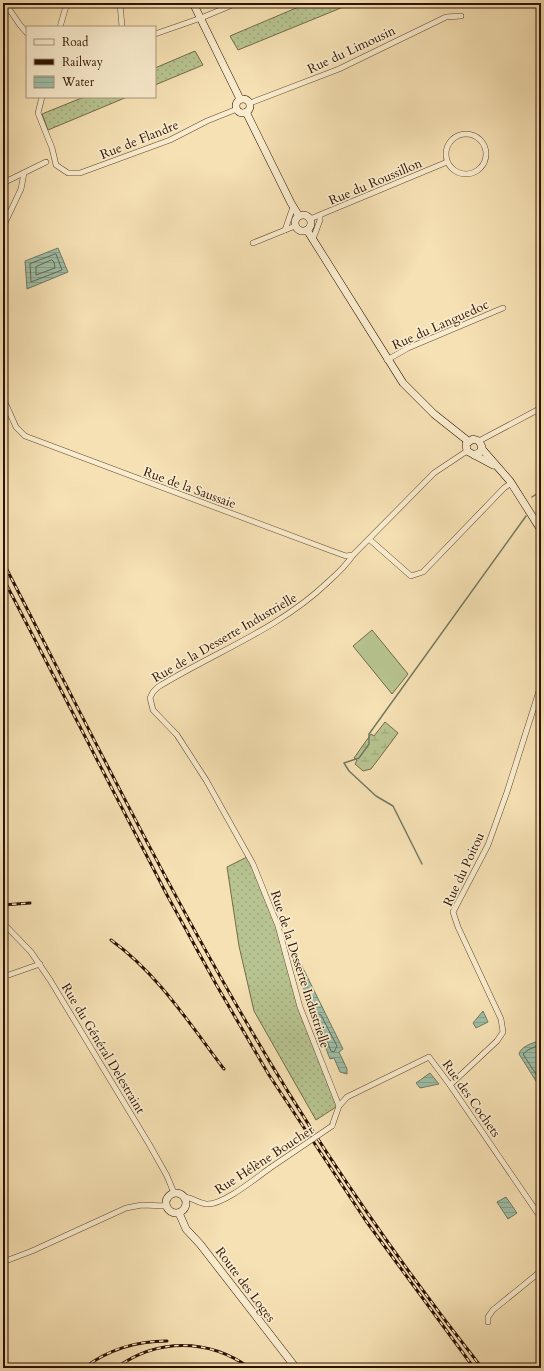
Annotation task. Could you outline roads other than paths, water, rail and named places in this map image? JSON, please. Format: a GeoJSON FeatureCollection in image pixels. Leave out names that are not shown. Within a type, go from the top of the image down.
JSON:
{"type":"FeatureCollection","features":[{"type":"Feature","properties":{"kind":"street"},"geometry":{"type":"LineString","coordinates":[[5,3],[14,18],[26,32]]}},
{"type":"Feature","properties":{"kind":"street"},"geometry":{"type":"LineString","coordinates":[[60,26],[67,3]]}},
{"type":"Feature","properties":{"kind":"street"},"geometry":{"type":"LineString","coordinates":[[120,3],[122,26]]}},
{"type":"Feature","properties":{"kind":"street"},"geometry":{"type":"LineString","coordinates":[[193,3],[240,99]]}},
{"type":"Feature","properties":{"kind":"street"},"geometry":{"type":"LineString","coordinates":[[156,34],[201,18],[237,3]]}},
{"type":"Feature","properties":{"kind":"street","name":"Rue du Limousin"},"geometry":{"type":"LineString","coordinates":[[250,103],[339,69],[446,17],[461,16]]}},
{"type":"Feature","properties":{"kind":"street","name":"Rue de Flandre"},"geometry":{"type":"LineString","coordinates":[[42,98],[38,113],[55,158],[56,165],[60,169],[72,174],[80,173],[170,140],[207,121],[237,109]]}},
{"type":"Feature","properties":{"kind":"street"},"geometry":{"type":"LineString","coordinates":[[240,99],[246,99],[250,103],[250,109],[246,112],[242,113],[237,109],[237,102],[240,99]]}},
{"type":"Feature","properties":{"kind":"street"},"geometry":{"type":"LineString","coordinates":[[246,112],[293,207],[300,216]]}},
{"type":"Feature","properties":{"kind":"street"},"geometry":{"type":"LineString","coordinates":[[468,134],[475,137],[484,146],[486,152],[483,164],[473,173],[458,173],[451,168],[447,162],[447,146],[458,136],[468,134]]}},
{"type":"Feature","properties":{"kind":"street"},"geometry":{"type":"LineString","coordinates":[[3,183],[46,162]]}},
{"type":"Feature","properties":{"kind":"street","name":"Rue du Roussillon"},"geometry":{"type":"LineString","coordinates":[[310,219],[447,162]]}},
{"type":"Feature","properties":{"kind":"street"},"geometry":{"type":"LineString","coordinates":[[3,227],[21,189],[24,173]]}},
{"type":"Feature","properties":{"kind":"street"},"geometry":{"type":"LineString","coordinates":[[285,230],[293,207]]}},
{"type":"Feature","properties":{"kind":"street"},"geometry":{"type":"LineString","coordinates":[[306,215],[310,219],[311,226],[307,230],[300,231],[295,226],[296,220],[300,216],[306,215]]}},
{"type":"Feature","properties":{"kind":"street"},"geometry":{"type":"LineString","coordinates":[[313,239],[320,216]]}},
{"type":"Feature","properties":{"kind":"street"},"geometry":{"type":"LineString","coordinates":[[253,243],[295,226]]}},
{"type":"Feature","properties":{"kind":"street"},"geometry":{"type":"LineString","coordinates":[[307,230],[387,360],[413,394],[434,414],[468,441]]}},
{"type":"Feature","properties":{"kind":"street","name":"Rue du Languedoc"},"geometry":{"type":"LineString","coordinates":[[387,360],[408,348],[502,308]]}},
{"type":"Feature","properties":{"kind":"street","name":"Rue de la Saussaie"},"geometry":{"type":"LineString","coordinates":[[3,398],[11,418],[21,434],[332,551],[346,556],[353,555]]}},
{"type":"Feature","properties":{"kind":"street"},"geometry":{"type":"LineString","coordinates":[[468,441],[474,439],[479,441],[541,408]]}},
{"type":"Feature","properties":{"kind":"street"},"geometry":{"type":"LineString","coordinates":[[468,441],[466,447],[467,451],[499,468]]}},
{"type":"Feature","properties":{"kind":"street"},"geometry":{"type":"LineString","coordinates":[[479,441],[482,449],[511,484],[541,530]]}},
{"type":"Feature","properties":{"kind":"street"},"geometry":{"type":"LineString","coordinates":[[474,455],[482,449]]}},
{"type":"Feature","properties":{"kind":"street","name":"Rue de la Desserte Industrielle"},"geometry":{"type":"LineString","coordinates":[[339,1106],[306,1022],[276,919],[253,864],[206,780],[177,735],[156,714],[150,702],[152,693],[158,687],[247,640],[307,602],[344,568],[353,555],[434,473],[467,451]]}},
{"type":"Feature","properties":{"kind":"street"},"geometry":{"type":"LineString","coordinates":[[369,539],[411,576],[418,574],[423,572],[504,488],[511,484]]}},
{"type":"Feature","properties":{"kind":"street","name":"Rue du Poitou"},"geometry":{"type":"LineString","coordinates":[[450,1085],[498,1041],[503,1032],[501,1019],[458,927],[453,912],[488,845],[507,792],[541,685]]}},
{"type":"Feature","properties":{"kind":"street","name":"Rue du Général Delestraint"},"geometry":{"type":"LineString","coordinates":[[3,922],[40,964],[149,1144],[167,1176],[174,1193]]}},
{"type":"Feature","properties":{"kind":"street"},"geometry":{"type":"LineString","coordinates":[[3,977],[40,964]]}},
{"type":"Feature","properties":{"kind":"street","name":"Rue des Cochets"},"geometry":{"type":"LineString","coordinates":[[339,1106],[347,1097],[428,1057],[431,1058],[541,1218]]}},
{"type":"Feature","properties":{"kind":"street","name":"Rue Hélène Boucher"},"geometry":{"type":"LineString","coordinates":[[185,1197],[192,1198],[203,1204],[218,1202],[332,1126],[339,1106]]}},
{"type":"Feature","properties":{"kind":"street"},"geometry":{"type":"LineString","coordinates":[[3,1262],[32,1251],[126,1208],[142,1205],[166,1206],[173,1213],[179,1213],[185,1209],[187,1204],[185,1197],[182,1194],[174,1193],[167,1199],[166,1206]]}},
{"type":"Feature","properties":{"kind":"street","name":"Route des Loges"},"geometry":{"type":"LineString","coordinates":[[179,1213],[186,1229],[200,1244],[296,1368]]}},
{"type":"Feature","properties":{"kind":"street"},"geometry":{"type":"LineString","coordinates":[[488,1322],[488,1318],[493,1310],[541,1271]]}},
{"type":"Feature","properties":{"kind":"water"},"geometry":{"type":"Polygon","coordinates":[[[58,248],[68,272],[27,289],[25,261],[58,248]]]}},
{"type":"Feature","properties":{"kind":"water"},"geometry":{"type":"Polygon","coordinates":[[[294,950],[343,1049],[339,1052],[347,1069],[347,1074],[340,1072],[334,1058],[330,1059],[309,1005],[291,951],[294,950]]]}},
{"type":"Feature","properties":{"kind":"water"},"geometry":{"type":"Polygon","coordinates":[[[483,1011],[488,1022],[476,1028],[473,1023],[483,1011]]]}},
{"type":"Feature","properties":{"kind":"water"},"geometry":{"type":"Polygon","coordinates":[[[541,1040],[539,1072],[541,1089],[519,1054],[525,1047],[541,1040]]]}},
{"type":"Feature","properties":{"kind":"water"},"geometry":{"type":"Polygon","coordinates":[[[430,1073],[439,1084],[420,1088],[416,1083],[430,1073]]]}},
{"type":"Feature","properties":{"kind":"water"},"geometry":{"type":"Polygon","coordinates":[[[506,1197],[517,1213],[508,1219],[497,1202],[506,1197]]]}},
{"type":"Feature","properties":{"kind":"waterway"},"geometry":{"type":"LineString","coordinates":[[532,497],[541,491]]}},
{"type":"Feature","properties":{"kind":"waterway"},"geometry":{"type":"LineString","coordinates":[[422,864],[393,806],[376,796],[349,771],[344,763],[359,758],[369,744],[369,734],[526,516]]}},
{"type":"Feature","properties":{"kind":"railway"},"geometry":{"type":"LineString","coordinates":[[3,562],[92,737],[184,911],[215,968],[274,1069],[359,1201],[419,1286],[482,1368]]}},
{"type":"Feature","properties":{"kind":"railway"},"geometry":{"type":"LineString","coordinates":[[3,578],[167,895],[217,986],[269,1075],[366,1221],[474,1368]]}},
{"type":"Feature","properties":{"kind":"railway"},"geometry":{"type":"LineString","coordinates":[[3,905],[30,903]]}},
{"type":"Feature","properties":{"kind":"railway"},"geometry":{"type":"LineString","coordinates":[[111,940],[144,968],[172,1000],[224,1069]]}},
{"type":"Feature","properties":{"kind":"railway"},"geometry":{"type":"LineString","coordinates":[[84,1368],[93,1361],[123,1347],[156,1341],[167,1341]]}},
{"type":"Feature","properties":{"kind":"railway"},"geometry":{"type":"LineString","coordinates":[[116,1368],[132,1358],[148,1351],[165,1347],[183,1346],[200,1347],[217,1351],[234,1358],[250,1368]]}}]}
